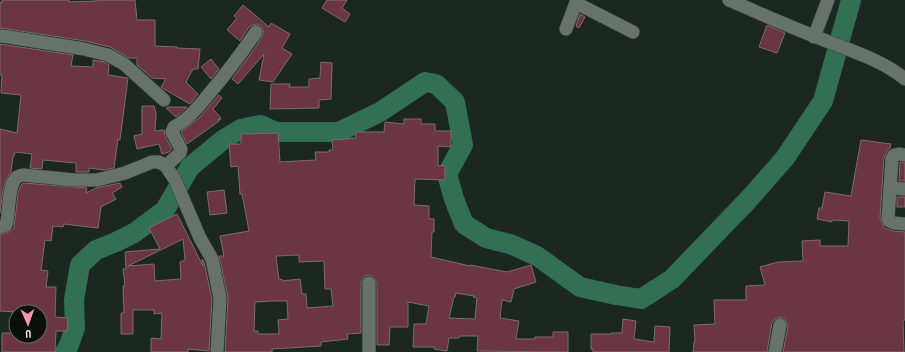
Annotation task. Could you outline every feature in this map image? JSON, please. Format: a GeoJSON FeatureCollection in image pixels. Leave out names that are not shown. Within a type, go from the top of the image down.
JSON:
{"type":"FeatureCollection","features":[{"type":"Feature","properties":{"kind":"street"},"geometry":{"type":"LineString","coordinates":[[729,0],[820,39],[865,56],[885,66],[905,79]]}},
{"type":"Feature","properties":{"kind":"street"},"geometry":{"type":"LineString","coordinates":[[820,39],[828,0]]}},
{"type":"Feature","properties":{"kind":"street"},"geometry":{"type":"LineString","coordinates":[[566,29],[577,2],[633,32]]}},
{"type":"Feature","properties":{"kind":"street"},"geometry":{"type":"LineString","coordinates":[[166,166],[180,153],[181,149],[172,132],[174,127],[182,123],[200,105],[233,66],[256,32]]}},
{"type":"Feature","properties":{"kind":"street"},"geometry":{"type":"LineString","coordinates":[[0,36],[84,49],[108,55],[124,64],[164,100]]}},
{"type":"Feature","properties":{"kind":"street"},"geometry":{"type":"LineString","coordinates":[[905,155],[894,155],[892,159],[888,213],[889,221],[894,224],[905,224]]}},
{"type":"Feature","properties":{"kind":"street"},"geometry":{"type":"LineString","coordinates":[[0,227],[6,225],[8,222],[10,193],[13,181],[17,177],[23,175],[75,180],[97,180],[125,173],[152,162],[159,162],[166,166],[175,180],[200,238],[212,259],[219,292],[220,311],[217,352]]}},
{"type":"Feature","properties":{"kind":"street"},"geometry":{"type":"LineString","coordinates":[[890,188],[905,189]]}},
{"type":"Feature","properties":{"kind":"street"},"geometry":{"type":"LineString","coordinates":[[369,283],[369,352]]}},
{"type":"Feature","properties":{"kind":"street"},"geometry":{"type":"LineString","coordinates":[[776,352],[780,325]]}},
{"type":"Feature","properties":{"kind":"building"},"geometry":{"type":"Polygon","coordinates":[[[2,0],[69,0],[69,2],[135,0],[137,20],[155,20],[155,46],[200,49],[198,69],[193,69],[186,82],[198,94],[190,104],[161,87],[166,79],[152,78],[137,65],[137,58],[129,58],[110,47],[85,41],[0,28],[0,2],[2,3],[2,0]]]}},
{"type":"Feature","properties":{"kind":"building"},"geometry":{"type":"Polygon","coordinates":[[[327,0],[347,0],[342,8],[350,14],[345,22],[322,8],[327,0]]]}},
{"type":"Feature","properties":{"kind":"building"},"geometry":{"type":"Polygon","coordinates":[[[243,5],[269,27],[271,23],[290,34],[282,48],[292,54],[273,82],[259,80],[264,54],[238,84],[232,79],[264,33],[261,26],[257,24],[253,25],[249,27],[240,41],[227,30],[237,18],[234,16],[243,5]]]}},
{"type":"Feature","properties":{"kind":"building"},"geometry":{"type":"Polygon","coordinates":[[[580,14],[585,17],[579,28],[576,26],[580,14]]]}},
{"type":"Feature","properties":{"kind":"building"},"geometry":{"type":"Polygon","coordinates":[[[767,25],[785,33],[777,53],[759,47],[767,25]]]}},
{"type":"Feature","properties":{"kind":"building"},"geometry":{"type":"Polygon","coordinates":[[[0,44],[73,55],[71,66],[93,67],[93,60],[105,62],[109,65],[108,75],[128,78],[120,140],[118,139],[114,168],[105,170],[89,168],[89,172],[76,172],[76,163],[43,160],[42,169],[30,168],[32,154],[15,152],[11,172],[7,177],[3,190],[0,213],[0,129],[17,133],[21,95],[1,93],[2,75],[0,75],[0,44]]]}},
{"type":"Feature","properties":{"kind":"building"},"geometry":{"type":"Polygon","coordinates":[[[211,59],[219,69],[211,79],[201,67],[211,59]]]}},
{"type":"Feature","properties":{"kind":"building"},"geometry":{"type":"Polygon","coordinates":[[[321,62],[332,63],[331,99],[319,100],[319,108],[270,109],[271,84],[290,84],[289,87],[309,87],[309,79],[320,78],[321,62]]]}},
{"type":"Feature","properties":{"kind":"building"},"geometry":{"type":"Polygon","coordinates":[[[219,95],[222,98],[213,109],[221,118],[220,120],[218,119],[219,121],[187,144],[181,132],[199,118],[219,95]]]}},
{"type":"Feature","properties":{"kind":"building"},"geometry":{"type":"Polygon","coordinates":[[[142,106],[154,106],[156,113],[155,131],[164,130],[165,136],[172,149],[169,152],[162,154],[159,144],[137,149],[134,136],[142,134],[142,106]]]}},
{"type":"Feature","properties":{"kind":"building"},"geometry":{"type":"Polygon","coordinates":[[[187,107],[176,117],[166,108],[187,107]]]}},
{"type":"Feature","properties":{"kind":"building"},"geometry":{"type":"Polygon","coordinates":[[[404,119],[421,119],[421,124],[435,124],[435,131],[451,131],[451,147],[438,146],[438,166],[445,166],[445,180],[415,179],[414,205],[429,206],[429,219],[434,219],[431,257],[470,266],[507,272],[531,265],[536,282],[514,289],[511,302],[502,300],[500,318],[519,321],[516,339],[553,337],[553,332],[568,332],[568,352],[477,351],[478,336],[460,336],[459,338],[449,338],[447,351],[434,349],[434,347],[413,347],[414,324],[426,324],[429,306],[408,302],[408,327],[390,327],[389,345],[377,345],[377,283],[373,276],[369,275],[365,276],[361,283],[361,333],[347,334],[348,339],[321,342],[321,346],[272,349],[272,352],[225,352],[228,298],[219,256],[224,256],[220,236],[249,231],[242,194],[240,194],[238,166],[231,167],[229,144],[241,144],[241,134],[278,133],[280,162],[316,160],[315,152],[329,152],[329,150],[333,150],[332,140],[356,138],[356,132],[384,132],[385,122],[404,124],[404,119]],[[299,255],[276,256],[279,280],[300,279],[302,294],[306,294],[307,308],[333,306],[331,289],[325,289],[324,261],[299,262],[299,255]],[[456,293],[449,318],[475,319],[477,298],[473,297],[474,296],[456,293]],[[287,301],[255,302],[254,331],[258,331],[258,334],[279,334],[278,320],[288,319],[287,301]]]}},
{"type":"Feature","properties":{"kind":"building"},"geometry":{"type":"Polygon","coordinates":[[[861,140],[891,144],[884,158],[880,218],[884,228],[893,231],[905,232],[905,320],[903,320],[904,352],[783,352],[788,326],[785,319],[781,317],[774,320],[772,323],[767,352],[693,352],[695,342],[694,325],[715,324],[714,300],[746,300],[746,286],[765,285],[760,267],[778,262],[803,261],[802,241],[820,240],[820,246],[848,246],[849,221],[832,220],[832,222],[817,219],[819,208],[822,208],[825,192],[851,196],[861,140]]]}},
{"type":"Feature","properties":{"kind":"building"},"geometry":{"type":"Polygon","coordinates":[[[900,162],[905,163],[905,181],[899,181],[900,162]]]}},
{"type":"Feature","properties":{"kind":"building"},"geometry":{"type":"Polygon","coordinates":[[[24,183],[87,188],[86,193],[96,188],[120,183],[122,187],[112,193],[116,199],[101,207],[98,228],[64,224],[63,227],[53,226],[51,241],[45,240],[41,270],[48,271],[46,287],[56,287],[55,317],[68,318],[67,331],[56,331],[55,352],[2,352],[2,333],[8,333],[8,344],[48,344],[48,304],[8,304],[8,312],[0,311],[0,235],[9,232],[14,228],[18,193],[21,185],[24,183]]]}},
{"type":"Feature","properties":{"kind":"building"},"geometry":{"type":"Polygon","coordinates":[[[224,190],[227,213],[210,215],[207,192],[224,190]]]}},
{"type":"Feature","properties":{"kind":"building"},"geometry":{"type":"Polygon","coordinates":[[[897,197],[905,197],[905,207],[897,207],[897,197]]]}},
{"type":"Feature","properties":{"kind":"building"},"geometry":{"type":"Polygon","coordinates":[[[177,214],[203,266],[202,259],[204,262],[212,299],[209,351],[188,349],[188,352],[151,352],[151,338],[161,339],[162,313],[154,314],[154,310],[133,310],[133,334],[121,334],[121,313],[124,313],[123,286],[125,286],[123,269],[126,269],[125,252],[160,249],[149,228],[177,214]],[[183,239],[128,266],[154,264],[155,281],[181,279],[180,262],[185,260],[183,239]]]}},
{"type":"Feature","properties":{"kind":"building"},"geometry":{"type":"Polygon","coordinates":[[[623,319],[636,321],[634,339],[654,342],[655,326],[670,327],[669,352],[593,352],[593,349],[591,349],[591,334],[622,333],[623,319]]]}},
{"type":"Feature","properties":{"kind":"waterway"},"geometry":{"type":"LineString","coordinates":[[65,352],[75,328],[74,300],[80,265],[96,250],[134,233],[165,210],[190,167],[224,139],[241,129],[260,125],[276,132],[339,132],[380,112],[425,82],[436,84],[455,102],[463,145],[447,174],[454,199],[464,224],[486,238],[510,244],[537,256],[580,287],[641,299],[672,279],[749,199],[785,158],[823,101],[851,0]]}}]}
